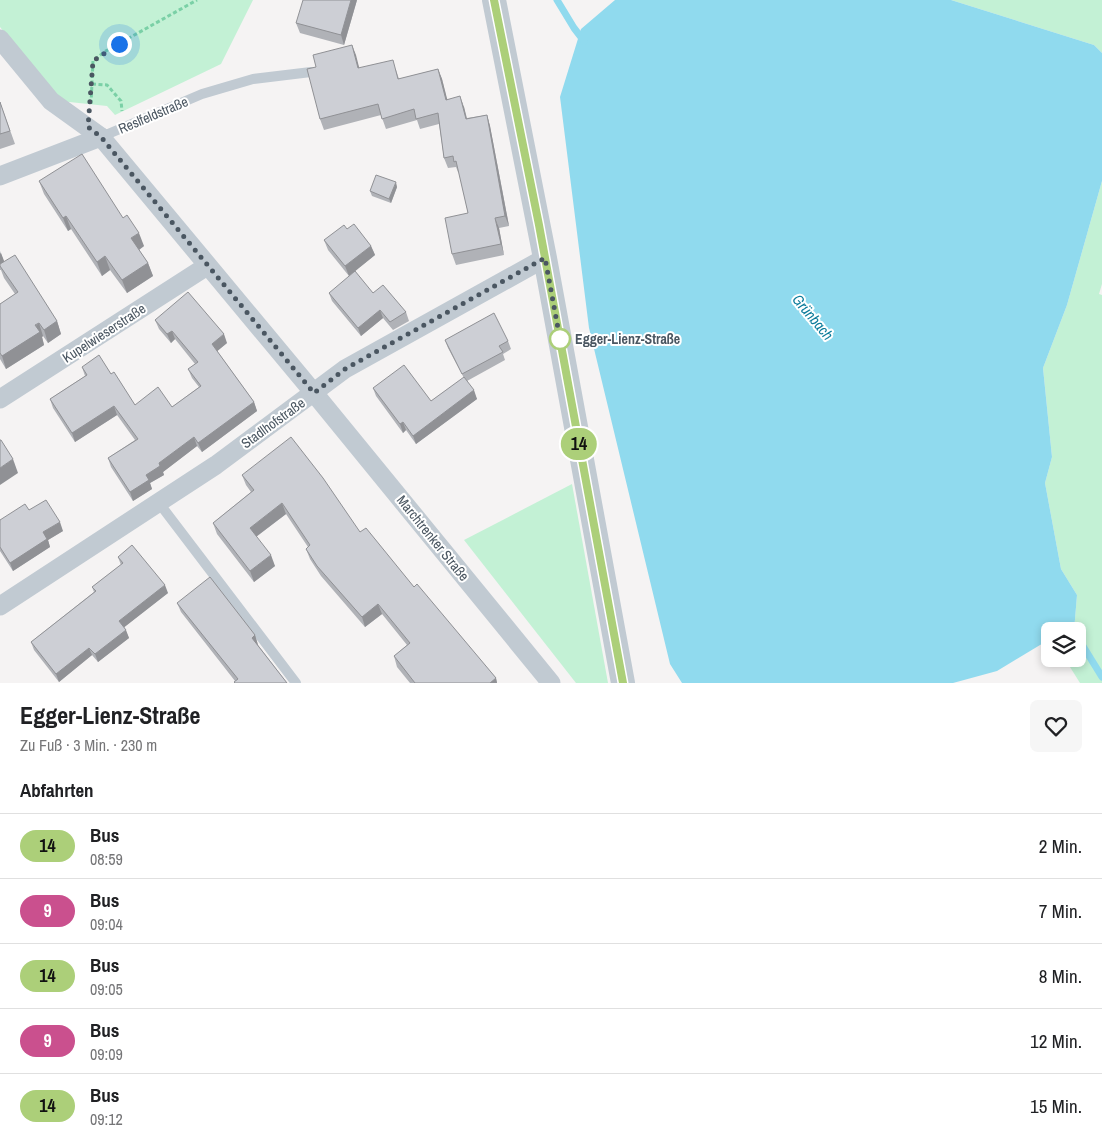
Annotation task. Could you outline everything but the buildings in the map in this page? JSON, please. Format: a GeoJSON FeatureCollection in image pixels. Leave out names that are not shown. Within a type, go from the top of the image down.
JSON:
{"type":"FeatureCollection","features":[{"type":"Feature","properties":{"kind":"street"},"geometry":{"type":"LineString","coordinates":[[494,0],[545,258],[623,683]]}},
{"type":"Feature","properties":{"kind":"street"},"geometry":{"type":"LineString","coordinates":[[0,39],[51,101],[94,132],[314,393]]}},
{"type":"Feature","properties":{"kind":"street","name":"Reslfeldstraße"},"geometry":{"type":"LineString","coordinates":[[0,176],[94,132]]}},
{"type":"Feature","properties":{"kind":"street","name":"Stadlhofstraße"},"geometry":{"type":"LineString","coordinates":[[0,606],[216,465],[345,369],[545,258]]}},
{"type":"Feature","properties":{"kind":"street","name":"Kupelwieserstraße"},"geometry":{"type":"LineString","coordinates":[[0,399],[207,266]]}},
{"type":"Feature","properties":{"kind":"street","name":"Marchtrenker Straße"},"geometry":{"type":"LineString","coordinates":[[314,393],[551,683]]}},
{"type":"Feature","properties":{"kind":"lane","name":"Reslfeldstraße"},"geometry":{"type":"LineString","coordinates":[[94,132],[124,127],[202,94],[253,79],[311,72]]}},
{"type":"Feature","properties":{"kind":"lane"},"geometry":{"type":"LineString","coordinates":[[159,503],[296,683]]}},
{"type":"Feature","properties":{"kind":"path"},"geometry":{"type":"LineString","coordinates":[[94,132],[93,61],[104,52],[197,0]]}},
{"type":"Feature","properties":{"kind":"path"},"geometry":{"type":"LineString","coordinates":[[92,84],[107,85],[121,101],[124,127]]}},
{"type":"Feature","properties":{"kind":"green space"},"geometry":{"type":"Polygon","coordinates":[[[0,0],[253,0],[221,64],[115,115],[107,106],[60,101],[0,27],[0,0]]]}},
{"type":"Feature","properties":{"kind":"green space"},"geometry":{"type":"Polygon","coordinates":[[[951,0],[1102,0],[1102,53],[1094,45],[951,0]]]}},
{"type":"Feature","properties":{"kind":"green space"},"geometry":{"type":"Polygon","coordinates":[[[1102,181],[1102,284],[1099,294],[1102,295],[1102,683],[1080,683],[1070,667],[1086,667],[1086,622],[1075,622],[1077,595],[1061,569],[1045,483],[1052,457],[1043,368],[1067,305],[1102,181]]]}},
{"type":"Feature","properties":{"kind":"green space"},"geometry":{"type":"Polygon","coordinates":[[[572,484],[608,683],[576,683],[464,540],[572,484]]]}},
{"type":"Feature","properties":{"kind":"water"},"geometry":{"type":"Polygon","coordinates":[[[615,0],[951,0],[1094,45],[1102,53],[1102,181],[1067,305],[1043,368],[1052,457],[1045,483],[1061,569],[1077,595],[1075,622],[1041,622],[1041,644],[997,671],[953,683],[682,683],[670,664],[589,328],[560,97],[581,29],[615,0]]]}},
{"type":"Feature","properties":{"kind":"waterway","name":"Grünbach"},"geometry":{"type":"LineString","coordinates":[[557,0],[584,41]]}},
{"type":"Feature","properties":{"kind":"waterway","name":"Grünbach"},"geometry":{"type":"LineString","coordinates":[[1086,651],[1102,677]]}},
{"type":"Feature","properties":{"kind":"bus line","name":"14"},"geometry":{"type":"LineString","coordinates":[[494,0],[530,176],[623,683]]}},
{"type":"Feature","properties":{"kind":"place","name":"Egger-Lienz-Straße"},"geometry":{"type":"Point","coordinates":[560,339]}},
{"type":"Feature","properties":{"kind":"route"},"geometry":{"type":"LineString","coordinates":[[119,44],[104,52],[93,61],[88,127],[101,137],[314,393],[345,369],[545,258],[560,339]]}}]}
